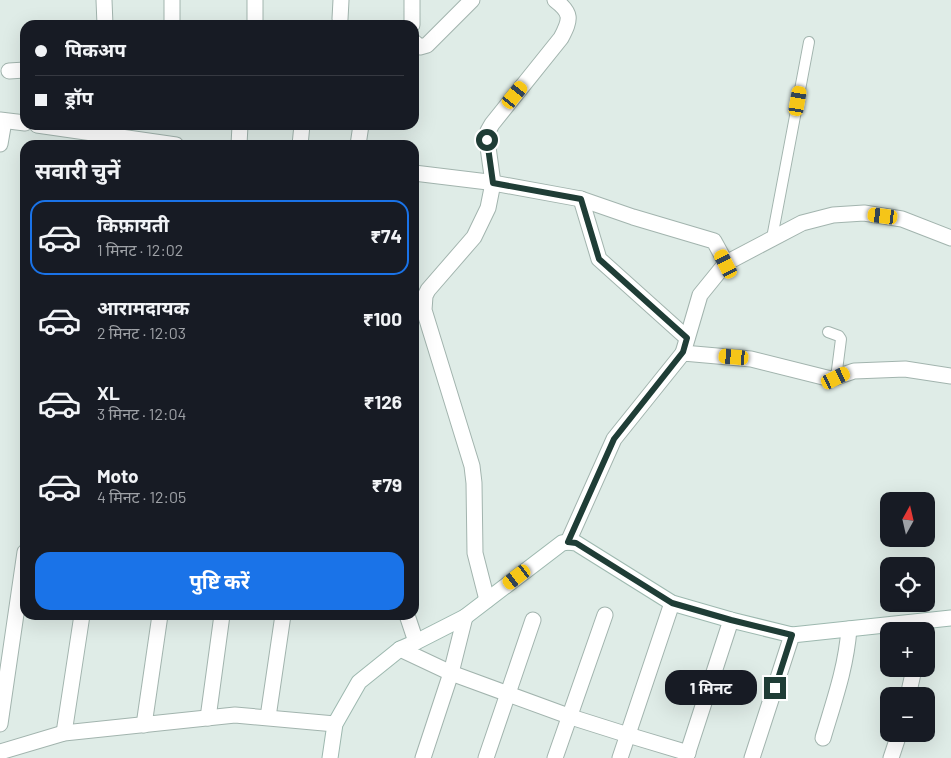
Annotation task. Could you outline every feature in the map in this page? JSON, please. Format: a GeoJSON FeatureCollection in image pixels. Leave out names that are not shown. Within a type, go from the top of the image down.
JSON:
{"type":"FeatureCollection","features":[{"type":"Feature","properties":{"kind":"street"},"geometry":{"type":"LineString","coordinates":[[104,0],[105,20]]}},
{"type":"Feature","properties":{"kind":"street"},"geometry":{"type":"LineString","coordinates":[[172,0],[172,20]]}},
{"type":"Feature","properties":{"kind":"street"},"geometry":{"type":"LineString","coordinates":[[255,0],[255,20]]}},
{"type":"Feature","properties":{"kind":"street"},"geometry":{"type":"LineString","coordinates":[[340,0],[340,19]]}},
{"type":"Feature","properties":{"kind":"street"},"geometry":{"type":"LineString","coordinates":[[412,0],[412,20]]}},
{"type":"Feature","properties":{"kind":"street"},"geometry":{"type":"LineString","coordinates":[[419,46],[427,45],[472,0]]}},
{"type":"Feature","properties":{"kind":"street"},"geometry":{"type":"LineString","coordinates":[[487,600],[475,552],[472,466],[424,310],[424,303],[428,290],[474,237],[488,208],[493,183],[487,140],[488,131],[561,38],[567,26],[569,17],[566,9],[555,0]]}},
{"type":"Feature","properties":{"kind":"street"},"geometry":{"type":"LineString","coordinates":[[9,71],[20,70]]}},
{"type":"Feature","properties":{"kind":"street"},"geometry":{"type":"LineString","coordinates":[[0,144],[2,120],[20,122]]}},
{"type":"Feature","properties":{"kind":"street"},"geometry":{"type":"LineString","coordinates":[[55,130],[85,138],[109,140]]}},
{"type":"Feature","properties":{"kind":"street"},"geometry":{"type":"LineString","coordinates":[[419,174],[493,183],[581,199],[633,217],[714,241],[726,264]]}},
{"type":"Feature","properties":{"kind":"street"},"geometry":{"type":"LineString","coordinates":[[581,199],[599,259],[685,345],[831,379],[854,371],[905,369],[951,376]]}},
{"type":"Feature","properties":{"kind":"street"},"geometry":{"type":"LineString","coordinates":[[568,542],[614,439],[685,345],[700,295],[726,264],[802,223],[833,215],[864,213],[902,218],[951,238]]}},
{"type":"Feature","properties":{"kind":"street"},"geometry":{"type":"LineString","coordinates":[[330,758],[335,724],[358,682],[400,649],[465,617],[562,543],[576,543],[672,603],[731,620],[792,635],[880,628]]}},
{"type":"Feature","properties":{"kind":"street"},"geometry":{"type":"LineString","coordinates":[[0,724],[20,586]]}},
{"type":"Feature","properties":{"kind":"street"},"geometry":{"type":"LineString","coordinates":[[620,758],[672,603]]}},
{"type":"Feature","properties":{"kind":"street"},"geometry":{"type":"LineString","coordinates":[[555,758],[605,616]]}},
{"type":"Feature","properties":{"kind":"street"},"geometry":{"type":"LineString","coordinates":[[423,758],[451,673],[465,617]]}},
{"type":"Feature","properties":{"kind":"street"},"geometry":{"type":"LineString","coordinates":[[935,623],[951,618]]}},
{"type":"Feature","properties":{"kind":"street"},"geometry":{"type":"LineString","coordinates":[[64,733],[81,620]]}},
{"type":"Feature","properties":{"kind":"street"},"geometry":{"type":"LineString","coordinates":[[144,724],[159,620]]}},
{"type":"Feature","properties":{"kind":"street"},"geometry":{"type":"LineString","coordinates":[[208,718],[221,620]]}},
{"type":"Feature","properties":{"kind":"street"},"geometry":{"type":"LineString","coordinates":[[268,718],[282,620]]}},
{"type":"Feature","properties":{"kind":"street"},"geometry":{"type":"LineString","coordinates":[[409,620],[416,642]]}},
{"type":"Feature","properties":{"kind":"street"},"geometry":{"type":"LineString","coordinates":[[486,758],[533,620]]}},
{"type":"Feature","properties":{"kind":"street"},"geometry":{"type":"LineString","coordinates":[[400,649],[451,673],[571,717],[687,755],[731,620]]}},
{"type":"Feature","properties":{"kind":"street"},"geometry":{"type":"LineString","coordinates":[[824,738],[844,671],[849,629]]}},
{"type":"Feature","properties":{"kind":"street"},"geometry":{"type":"LineString","coordinates":[[752,758],[792,635]]}},
{"type":"Feature","properties":{"kind":"street"},"geometry":{"type":"LineString","coordinates":[[0,752],[64,733],[235,715],[335,724]]}},
{"type":"Feature","properties":{"kind":"street"},"geometry":{"type":"LineString","coordinates":[[890,758],[896,742]]}},
{"type":"Feature","properties":{"kind":"lane"},"geometry":{"type":"LineString","coordinates":[[772,238],[809,42]]}},
{"type":"Feature","properties":{"kind":"lane"},"geometry":{"type":"LineString","coordinates":[[828,332],[842,339],[836,378]]}},
{"type":"Feature","properties":{"kind":"route"},"geometry":{"type":"LineString","coordinates":[[487,140],[493,183],[581,199],[599,259],[687,338],[683,352],[614,439],[568,542],[576,543],[672,603],[792,635],[775,688]]}}]}
